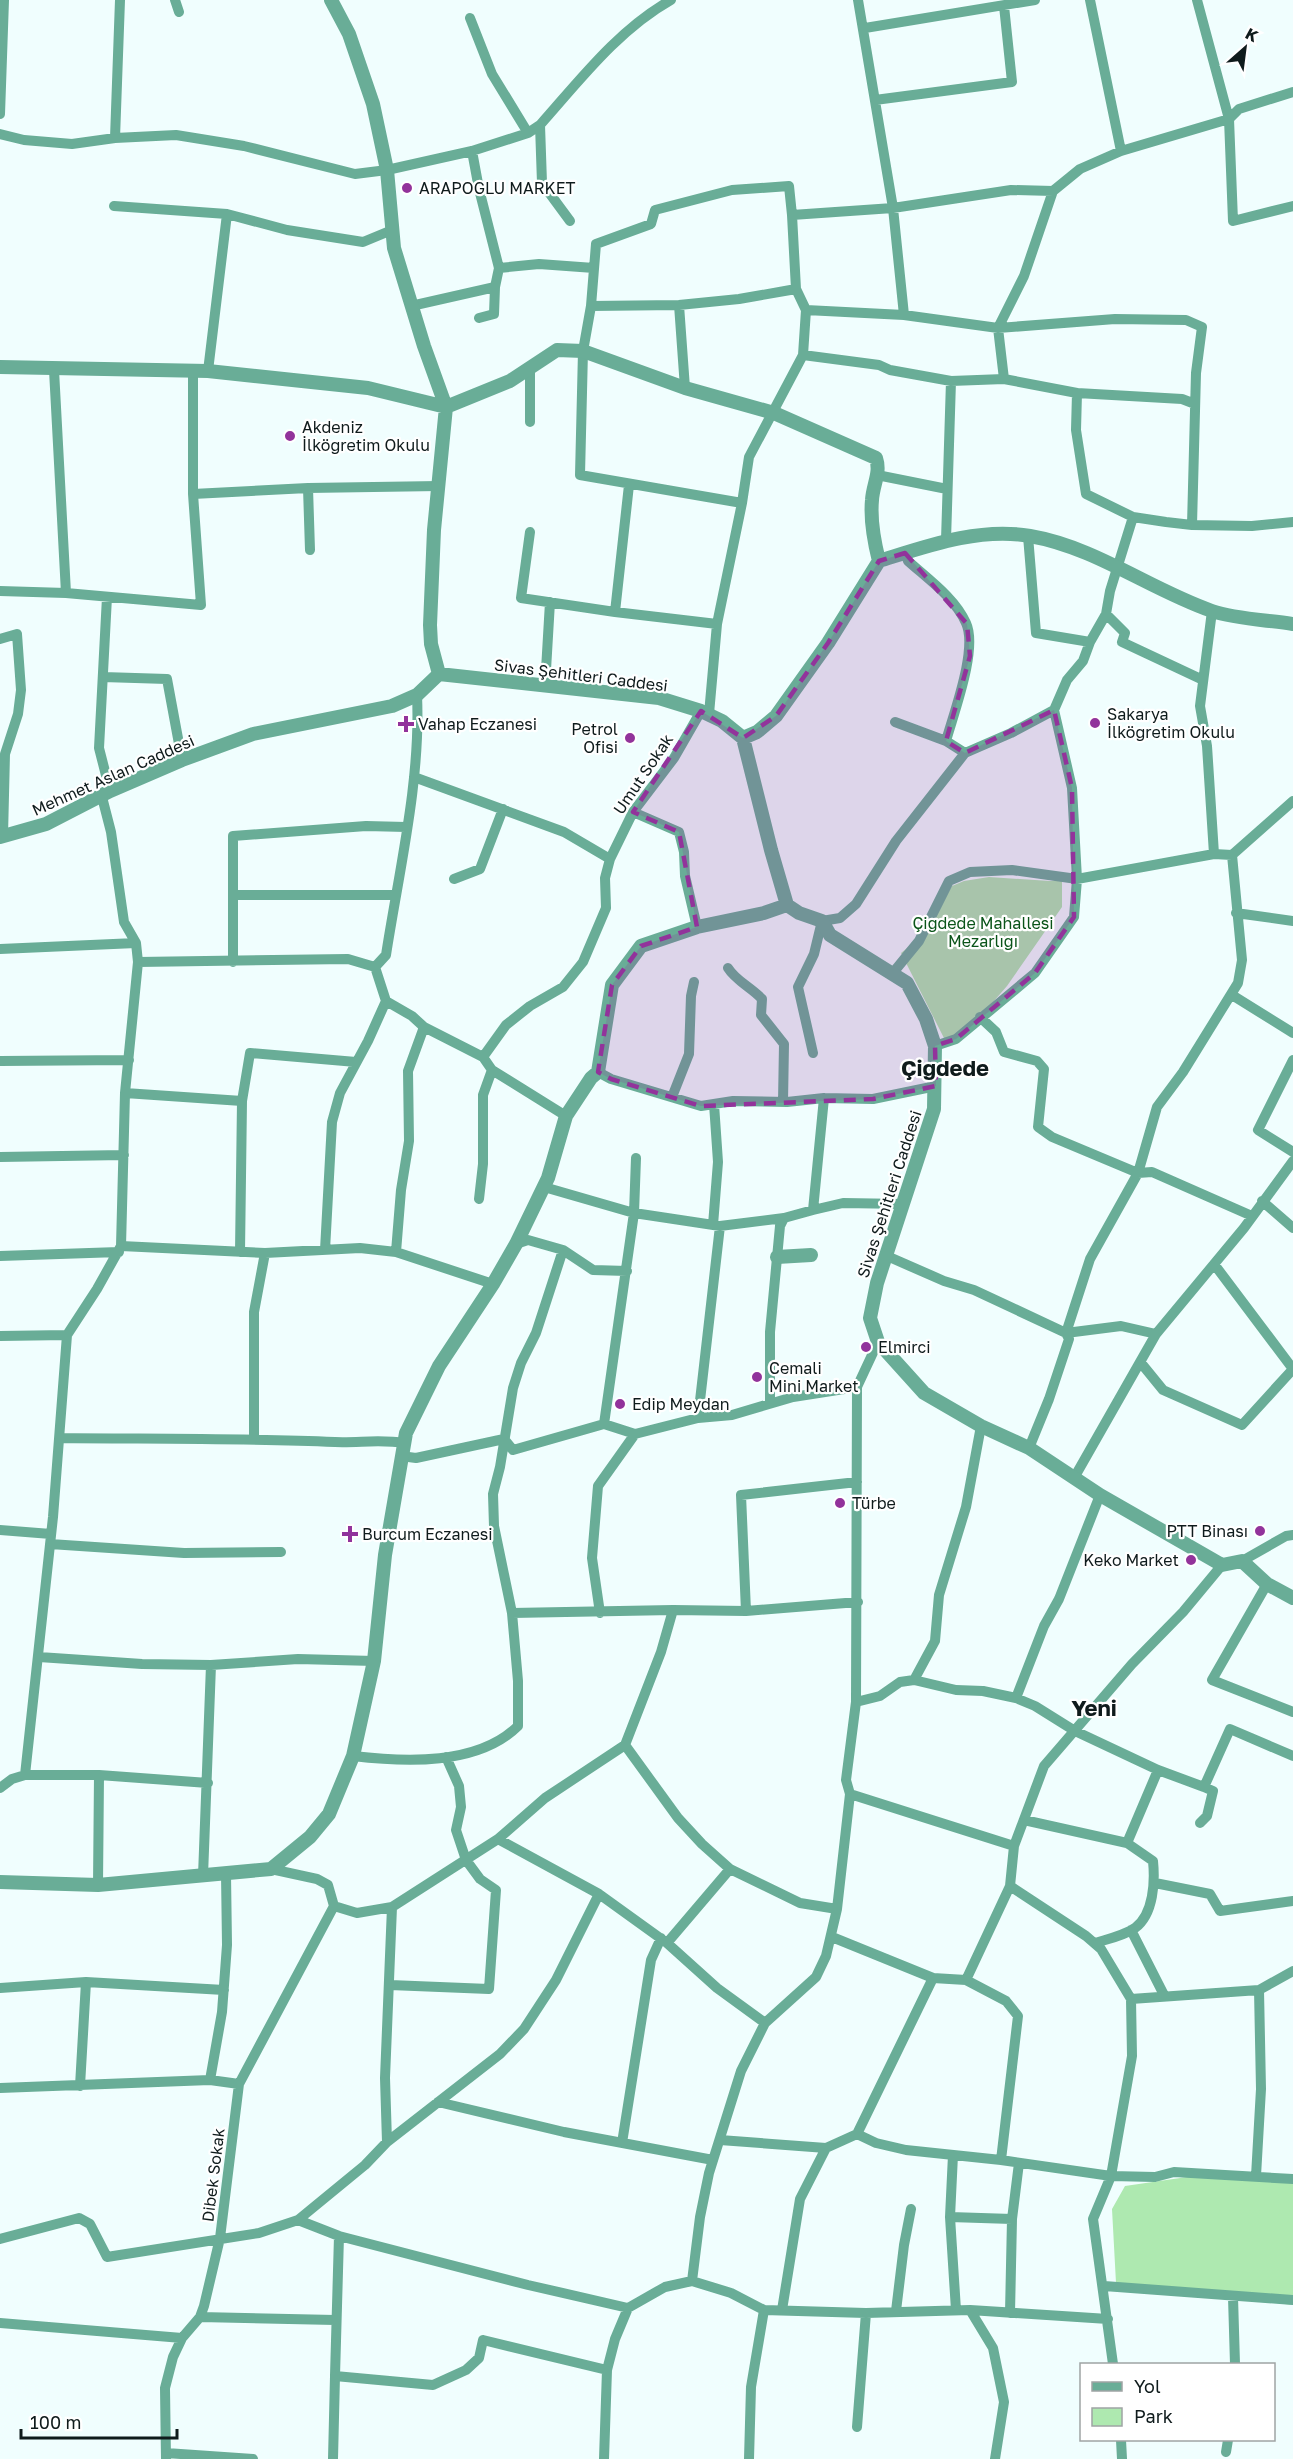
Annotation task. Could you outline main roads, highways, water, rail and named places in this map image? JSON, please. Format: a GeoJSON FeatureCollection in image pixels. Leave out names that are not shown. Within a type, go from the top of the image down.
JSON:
{"type":"FeatureCollection","features":[{"type":"Feature","properties":{"kind":"place","name":"ARAPOĞLU MARKET"},"geometry":{"type":"Point","coordinates":[407,188]}},
{"type":"Feature","properties":{"kind":"place","name":"Akdeniz İlköğretim Okulu"},"geometry":{"type":"Point","coordinates":[290,436]}},
{"type":"Feature","properties":{"kind":"place","name":"Sakarya İlköğretim Okulu"},"geometry":{"type":"Point","coordinates":[1095,723]}},
{"type":"Feature","properties":{"kind":"place","name":"Vahap Eczanesi"},"geometry":{"type":"Point","coordinates":[406,724]}},
{"type":"Feature","properties":{"kind":"place","name":"Petrol Ofisi"},"geometry":{"type":"Point","coordinates":[630,738]}},
{"type":"Feature","properties":{"kind":"place","name":"Elmirci"},"geometry":{"type":"Point","coordinates":[866,1347]}},
{"type":"Feature","properties":{"kind":"place","name":"Cemali Mini Market"},"geometry":{"type":"Point","coordinates":[757,1377]}},
{"type":"Feature","properties":{"kind":"place","name":"Edip Meydan"},"geometry":{"type":"Point","coordinates":[620,1404]}},
{"type":"Feature","properties":{"kind":"place","name":"Türbe"},"geometry":{"type":"Point","coordinates":[840,1503]}},
{"type":"Feature","properties":{"kind":"place","name":"PTT Binası"},"geometry":{"type":"Point","coordinates":[1260,1531]}},
{"type":"Feature","properties":{"kind":"place","name":"Burcum Eczanesi"},"geometry":{"type":"Point","coordinates":[350,1534]}},
{"type":"Feature","properties":{"kind":"place","name":"Keko Market"},"geometry":{"type":"Point","coordinates":[1191,1560]}},
{"type":"Feature","properties":{"kind":"district","name":"Çiğdede"},"geometry":{"type":"Point","coordinates":[945,1068]}},
{"type":"Feature","properties":{"kind":"district","name":"Yeni"},"geometry":{"type":"Point","coordinates":[1094,1708]}},
{"type":"Feature","properties":{"kind":"park label","name":"Çiğdede Mahallesi Mezarlığı"},"geometry":{"type":"Point","coordinates":[983,932]}}]}
